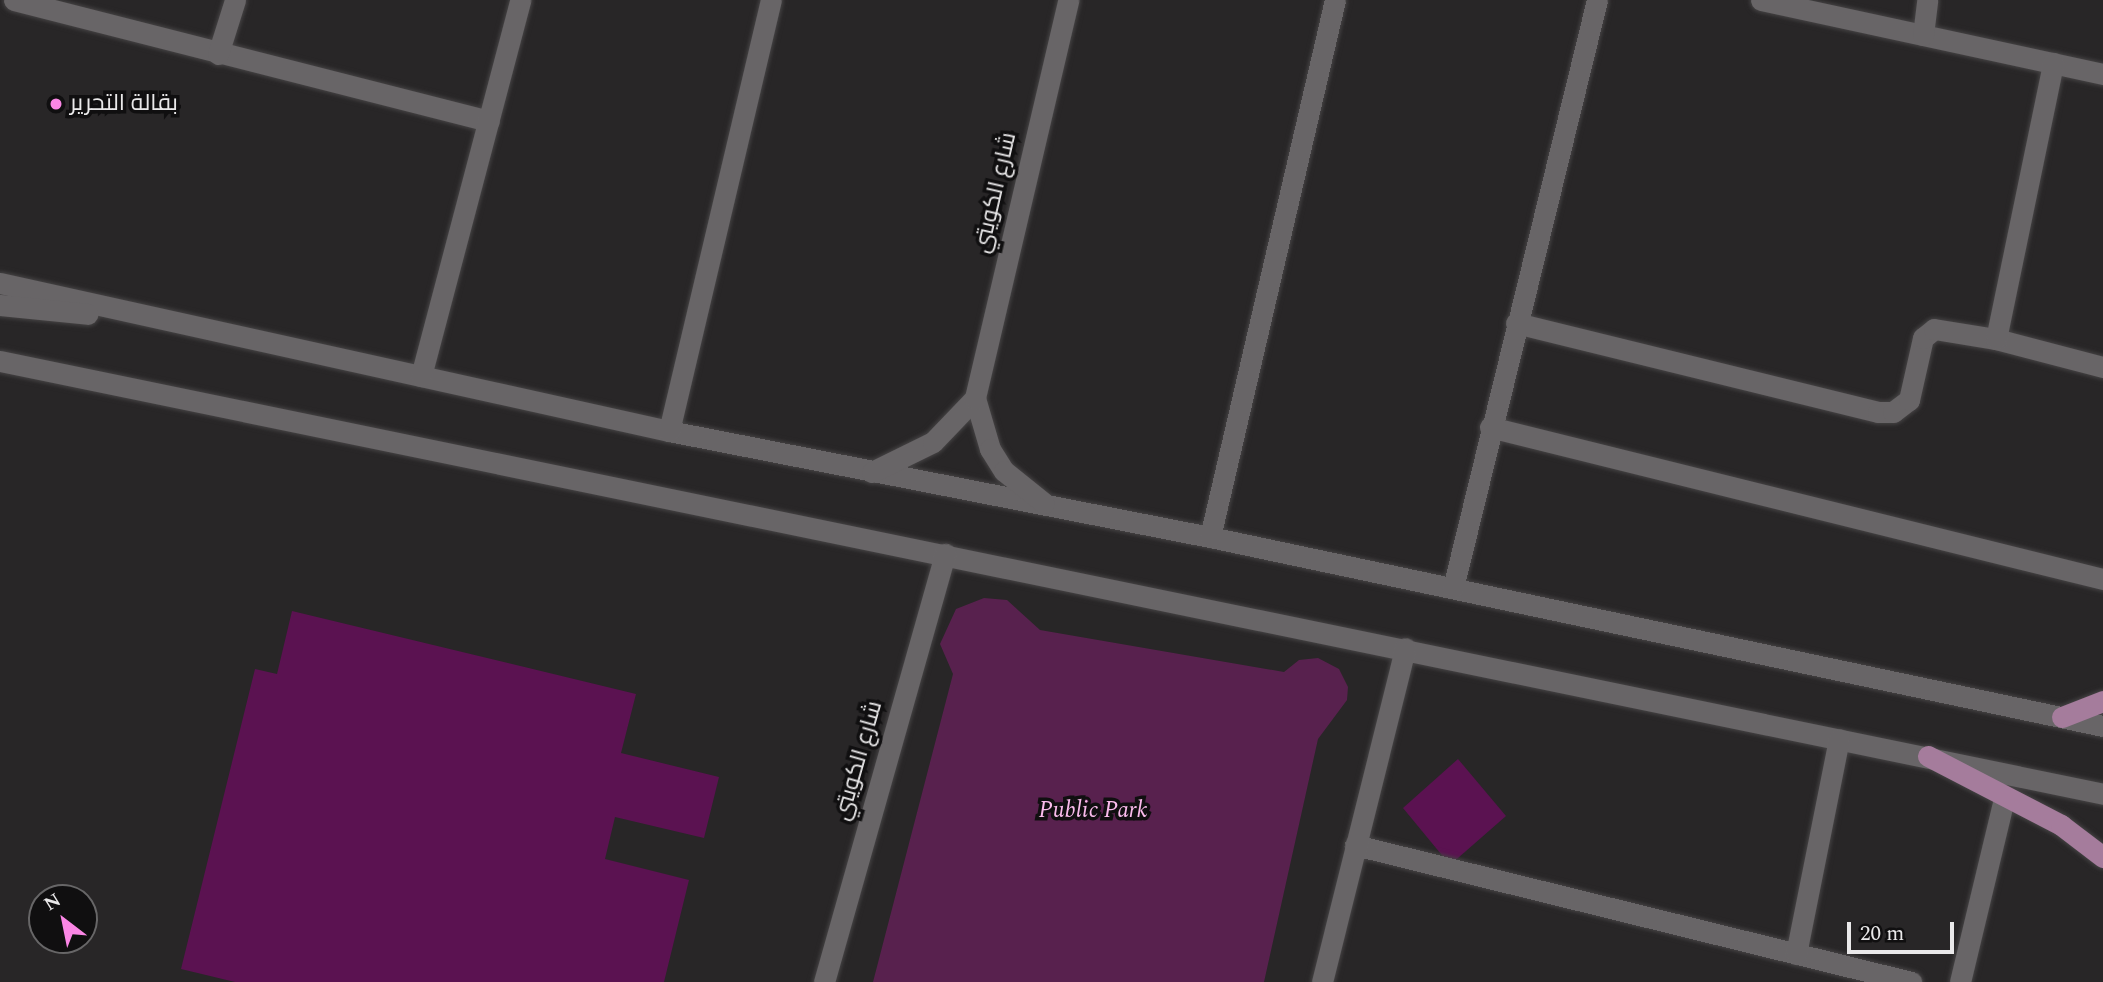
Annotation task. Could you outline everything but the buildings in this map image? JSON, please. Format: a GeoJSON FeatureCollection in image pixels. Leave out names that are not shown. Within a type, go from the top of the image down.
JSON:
{"type":"FeatureCollection","features":[{"type":"Feature","properties":{"kind":"main road"},"geometry":{"type":"LineString","coordinates":[[2062,717],[2103,701]]}},
{"type":"Feature","properties":{"kind":"main road"},"geometry":{"type":"LineString","coordinates":[[1928,756],[2004,799],[2061,825],[2103,857]]}},
{"type":"Feature","properties":{"kind":"street"},"geometry":{"type":"LineString","coordinates":[[14,0],[489,121]]}},
{"type":"Feature","properties":{"kind":"street"},"geometry":{"type":"LineString","coordinates":[[218,54],[235,0]]}},
{"type":"Feature","properties":{"kind":"street"},"geometry":{"type":"LineString","coordinates":[[421,376],[520,0]]}},
{"type":"Feature","properties":{"kind":"street"},"geometry":{"type":"LineString","coordinates":[[669,431],[771,0]]}},
{"type":"Feature","properties":{"kind":"street","name":"شارع الكويتي"},"geometry":{"type":"LineString","coordinates":[[1047,506],[1004,471],[990,449],[975,398],[1068,0]]}},
{"type":"Feature","properties":{"kind":"street"},"geometry":{"type":"LineString","coordinates":[[1210,537],[1335,0]]}},
{"type":"Feature","properties":{"kind":"street"},"geometry":{"type":"LineString","coordinates":[[1453,588],[1490,427],[1597,0]]}},
{"type":"Feature","properties":{"kind":"street"},"geometry":{"type":"LineString","coordinates":[[1761,0],[2103,74]]}},
{"type":"Feature","properties":{"kind":"street"},"geometry":{"type":"LineString","coordinates":[[1923,35],[1927,0]]}},
{"type":"Feature","properties":{"kind":"street"},"geometry":{"type":"LineString","coordinates":[[1996,339],[2053,63]]}},
{"type":"Feature","properties":{"kind":"street"},"geometry":{"type":"LineString","coordinates":[[0,283],[669,431],[1210,537],[2103,726]]}},
{"type":"Feature","properties":{"kind":"street"},"geometry":{"type":"LineString","coordinates":[[0,305],[191,325]]}},
{"type":"Feature","properties":{"kind":"street"},"geometry":{"type":"LineString","coordinates":[[1516,323],[1878,412],[1894,412],[1909,400],[1923,338],[1934,328],[1996,339],[2103,367]]}},
{"type":"Feature","properties":{"kind":"street"},"geometry":{"type":"LineString","coordinates":[[0,361],[1405,648],[2103,794]]}},
{"type":"Feature","properties":{"kind":"street"},"geometry":{"type":"LineString","coordinates":[[872,472],[933,442],[975,398]]}},
{"type":"Feature","properties":{"kind":"street"},"geometry":{"type":"LineString","coordinates":[[1490,427],[2103,579]]}},
{"type":"Feature","properties":{"kind":"street","name":"شارع الكويتي"},"geometry":{"type":"LineString","coordinates":[[824,982],[945,554]]}},
{"type":"Feature","properties":{"kind":"street"},"geometry":{"type":"LineString","coordinates":[[1322,982],[1405,648]]}},
{"type":"Feature","properties":{"kind":"street"},"geometry":{"type":"LineString","coordinates":[[1797,954],[1839,740]]}},
{"type":"Feature","properties":{"kind":"street"},"geometry":{"type":"LineString","coordinates":[[1960,982],[2004,799]]}},
{"type":"Feature","properties":{"kind":"street"},"geometry":{"type":"LineString","coordinates":[[1355,845],[1911,982]]}},
{"type":"Feature","properties":{"kind":"green space","name":"Public Park"},"geometry":{"type":"Polygon","coordinates":[[[984,598],[1007,600],[1040,630],[1284,672],[1299,660],[1318,658],[1339,669],[1348,687],[1347,700],[1318,739],[1264,982],[873,982],[953,674],[940,644],[956,609],[984,598]]]}},
{"type":"Feature","properties":{"kind":"place","name":"بقالة التحرير"},"geometry":{"type":"Point","coordinates":[56,104]}}]}
